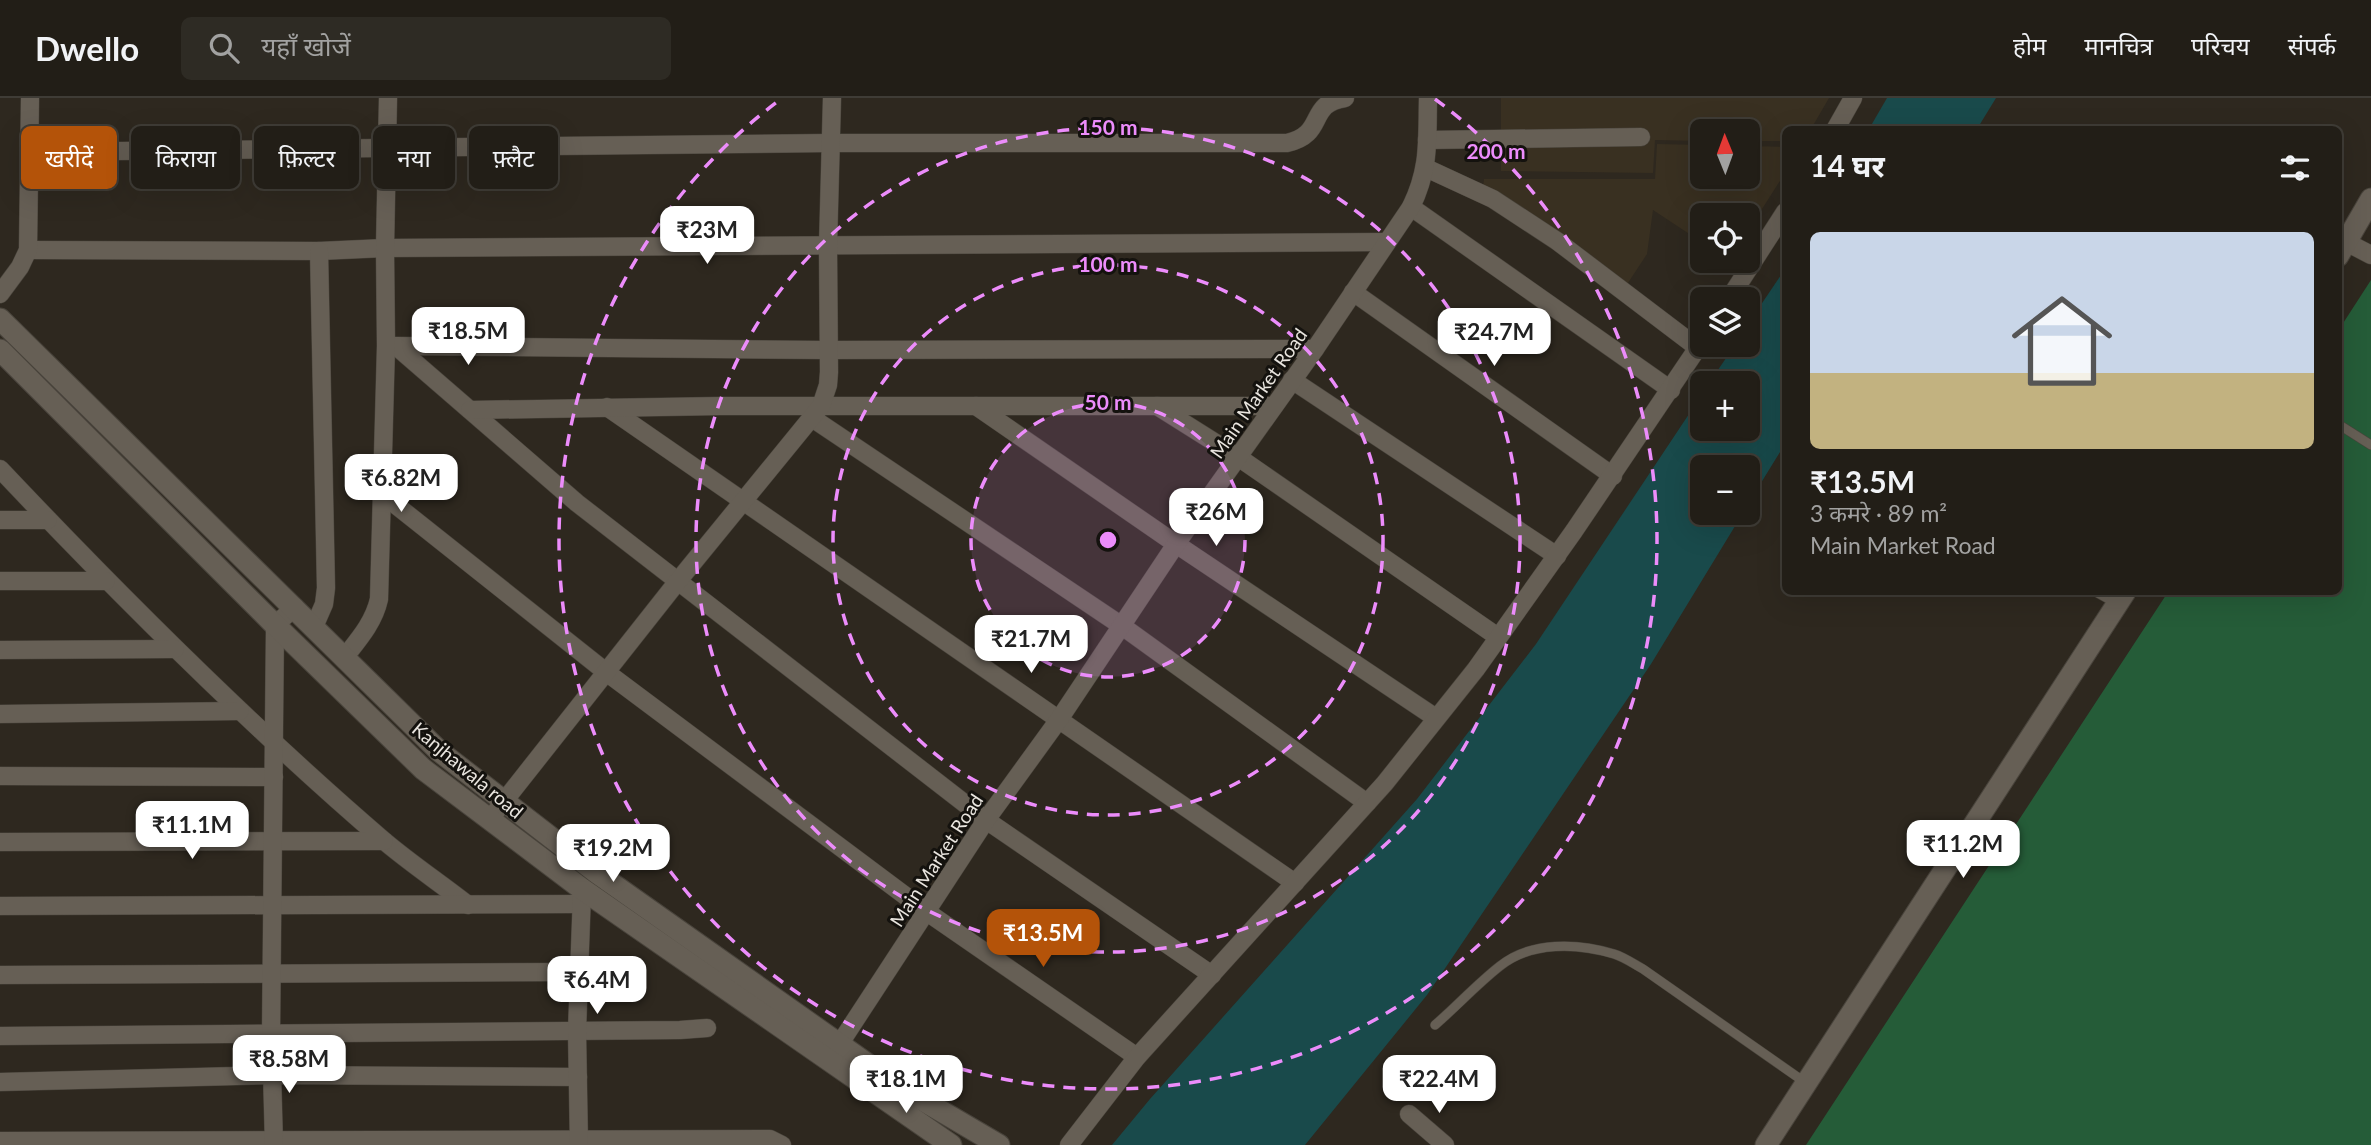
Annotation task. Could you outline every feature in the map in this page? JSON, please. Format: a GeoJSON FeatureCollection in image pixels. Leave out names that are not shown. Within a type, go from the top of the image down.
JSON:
{"type":"FeatureCollection","features":[{"type":"Feature","properties":{"kind":"main road"},"geometry":{"type":"LineString","coordinates":[[2342,249],[2371,200]]}},
{"type":"Feature","properties":{"kind":"main road","name":"Kanjhawala road"},"geometry":{"type":"LineString","coordinates":[[0,319],[439,751],[834,1051],[951,1145]]}},
{"type":"Feature","properties":{"kind":"main road","name":"Kanjhawala road"},"geometry":{"type":"LineString","coordinates":[[0,350],[423,769],[490,819],[582,896],[834,1051],[999,1145]]}},
{"type":"Feature","properties":{"kind":"main road"},"geometry":{"type":"LineString","coordinates":[[1766,1145],[2121,598]]}},
{"type":"Feature","properties":{"kind":"street"},"geometry":{"type":"LineString","coordinates":[[29,126],[30,98]]}},
{"type":"Feature","properties":{"kind":"street"},"geometry":{"type":"LineString","coordinates":[[388,98],[388,126]]}},
{"type":"Feature","properties":{"kind":"street"},"geometry":{"type":"LineString","coordinates":[[490,819],[816,412],[828,385],[832,98]]}},
{"type":"Feature","properties":{"kind":"street"},"geometry":{"type":"LineString","coordinates":[[455,148],[830,143],[1287,143],[1302,140],[1310,133],[1323,107],[1333,100],[1345,98]]}},
{"type":"Feature","properties":{"kind":"street","name":"Main Market Road"},"geometry":{"type":"LineString","coordinates":[[834,1051],[986,820],[1060,719],[1176,544],[1411,207],[1426,168],[1428,98]]}},
{"type":"Feature","properties":{"kind":"street"},"geometry":{"type":"LineString","coordinates":[[1837,126],[1853,98]]}},
{"type":"Feature","properties":{"kind":"street"},"geometry":{"type":"LineString","coordinates":[[1427,140],[1641,137]]}},
{"type":"Feature","properties":{"kind":"street"},"geometry":{"type":"LineString","coordinates":[[117,151],[373,149]]}},
{"type":"Feature","properties":{"kind":"street"},"geometry":{"type":"LineString","coordinates":[[1426,168],[1493,199],[1557,241],[1690,337]]}},
{"type":"Feature","properties":{"kind":"street"},"geometry":{"type":"LineString","coordinates":[[0,295],[26,258],[29,189]]}},
{"type":"Feature","properties":{"kind":"street"},"geometry":{"type":"LineString","coordinates":[[344,658],[366,629],[377,606],[391,346],[385,248],[387,189]]}},
{"type":"Feature","properties":{"kind":"street"},"geometry":{"type":"LineString","coordinates":[[1411,207],[1671,390]]}},
{"type":"Feature","properties":{"kind":"street"},"geometry":{"type":"LineString","coordinates":[[1737,287],[1782,217]]}},
{"type":"Feature","properties":{"kind":"street"},"geometry":{"type":"LineString","coordinates":[[28,250],[319,251],[385,248],[1387,242]]}},
{"type":"Feature","properties":{"kind":"street"},"geometry":{"type":"LineString","coordinates":[[2342,249],[2371,255]]}},
{"type":"Feature","properties":{"kind":"street"},"geometry":{"type":"LineString","coordinates":[[314,626],[324,604],[326,588],[319,251]]}},
{"type":"Feature","properties":{"kind":"street"},"geometry":{"type":"LineString","coordinates":[[1353,292],[1613,476]]}},
{"type":"Feature","properties":{"kind":"street"},"geometry":{"type":"LineString","coordinates":[[391,346],[827,350],[1315,348]]}},
{"type":"Feature","properties":{"kind":"street"},"geometry":{"type":"LineString","coordinates":[[391,346],[577,503],[986,820],[1212,975]]}},
{"type":"Feature","properties":{"kind":"street"},"geometry":{"type":"LineString","coordinates":[[1069,1145],[1137,1057],[1367,803],[1437,718],[1557,556],[1692,357]]}},
{"type":"Feature","properties":{"kind":"street"},"geometry":{"type":"LineString","coordinates":[[1292,380],[1557,556]]}},
{"type":"Feature","properties":{"kind":"street"},"geometry":{"type":"LineString","coordinates":[[470,410],[607,407],[816,412],[976,406],[1273,406]]}},
{"type":"Feature","properties":{"kind":"street"},"geometry":{"type":"LineString","coordinates":[[976,406],[1176,544],[1437,718]]}},
{"type":"Feature","properties":{"kind":"street"},"geometry":{"type":"LineString","coordinates":[[1157,406],[1238,457],[1498,638]]}},
{"type":"Feature","properties":{"kind":"street"},"geometry":{"type":"LineString","coordinates":[[607,407],[1295,883]]}},
{"type":"Feature","properties":{"kind":"street"},"geometry":{"type":"LineString","coordinates":[[816,412],[1122,626],[1367,803]]}},
{"type":"Feature","properties":{"kind":"street"},"geometry":{"type":"LineString","coordinates":[[0,469],[106,581],[240,712],[384,841],[468,905]]}},
{"type":"Feature","properties":{"kind":"street"},"geometry":{"type":"LineString","coordinates":[[382,494],[606,672],[927,912],[1137,1057]]}},
{"type":"Feature","properties":{"kind":"street"},"geometry":{"type":"LineString","coordinates":[[0,520],[48,520]]}},
{"type":"Feature","properties":{"kind":"street"},"geometry":{"type":"LineString","coordinates":[[0,581],[106,581]]}},
{"type":"Feature","properties":{"kind":"street"},"geometry":{"type":"LineString","coordinates":[[274,1143],[271,975],[275,625],[295,607]]}},
{"type":"Feature","properties":{"kind":"street"},"geometry":{"type":"LineString","coordinates":[[0,650],[175,649]]}},
{"type":"Feature","properties":{"kind":"street"},"geometry":{"type":"LineString","coordinates":[[0,714],[240,712]]}},
{"type":"Feature","properties":{"kind":"street"},"geometry":{"type":"LineString","coordinates":[[0,776],[274,777]]}},
{"type":"Feature","properties":{"kind":"street"},"geometry":{"type":"LineString","coordinates":[[0,842],[384,841]]}},
{"type":"Feature","properties":{"kind":"street"},"geometry":{"type":"LineString","coordinates":[[0,906],[468,905],[582,896],[577,1031],[579,1142]]}},
{"type":"Feature","properties":{"kind":"street"},"geometry":{"type":"LineString","coordinates":[[0,975],[580,972]]}},
{"type":"Feature","properties":{"kind":"street"},"geometry":{"type":"LineString","coordinates":[[0,1035],[271,1035],[707,1028]]}},
{"type":"Feature","properties":{"kind":"street"},"geometry":{"type":"LineString","coordinates":[[0,1082],[273,1075],[578,1077]]}},
{"type":"Feature","properties":{"kind":"street"},"geometry":{"type":"LineString","coordinates":[[1409,1114],[1445,1145]]}},
{"type":"Feature","properties":{"kind":"street"},"geometry":{"type":"LineString","coordinates":[[0,1142],[579,1142],[770,1139],[782,1145]]}},
{"type":"Feature","properties":{"kind":"lane"},"geometry":{"type":"LineString","coordinates":[[2342,427],[2371,445]]}},
{"type":"Feature","properties":{"kind":"lane"},"geometry":{"type":"LineString","coordinates":[[1435,1025],[1501,965],[1523,953],[1545,947],[1592,948],[1617,955],[1643,970],[1806,1083]]}},
{"type":"Feature","properties":{"kind":"shaded area"},"geometry":{"type":"Polygon","coordinates":[[[1501,98],[1829,98],[1813,126],[1782,126],[1782,141],[1760,141],[1760,119],[1690,119],[1690,141],[1655,140],[1653,173],[1501,171],[1501,98]]]}},
{"type":"Feature","properties":{"kind":"shaded area"},"geometry":{"type":"Polygon","coordinates":[[[1657,144],[1690,145],[1690,189],[1760,189],[1760,146],[1782,147],[1782,178],[1760,212],[1760,203],[1690,203],[1690,234],[1653,210],[1647,254],[1624,289],[1482,196],[1484,179],[1655,179],[1657,144]]]}},
{"type":"Feature","properties":{"kind":"green space"},"geometry":{"type":"Polygon","coordinates":[[[2371,280],[2371,1145],[1806,1145],[2166,595],[2342,595],[2342,325],[2371,280]]]}},
{"type":"Feature","properties":{"kind":"water"},"geometry":{"type":"Polygon","coordinates":[[[1887,98],[1996,98],[1979,126],[1871,126],[1887,98]]]}},
{"type":"Feature","properties":{"kind":"water"},"geometry":{"type":"Polygon","coordinates":[[[1782,273],[1782,449],[1760,485],[1760,455],[1690,455],[1690,525],[1736,525],[1651,664],[1427,995],[1305,1145],[1112,1145],[1417,799],[1536,644],[1690,413],[1690,441],[1760,441],[1760,371],[1717,371],[1727,357],[1760,357],[1760,306],[1782,273]]]}}]}
